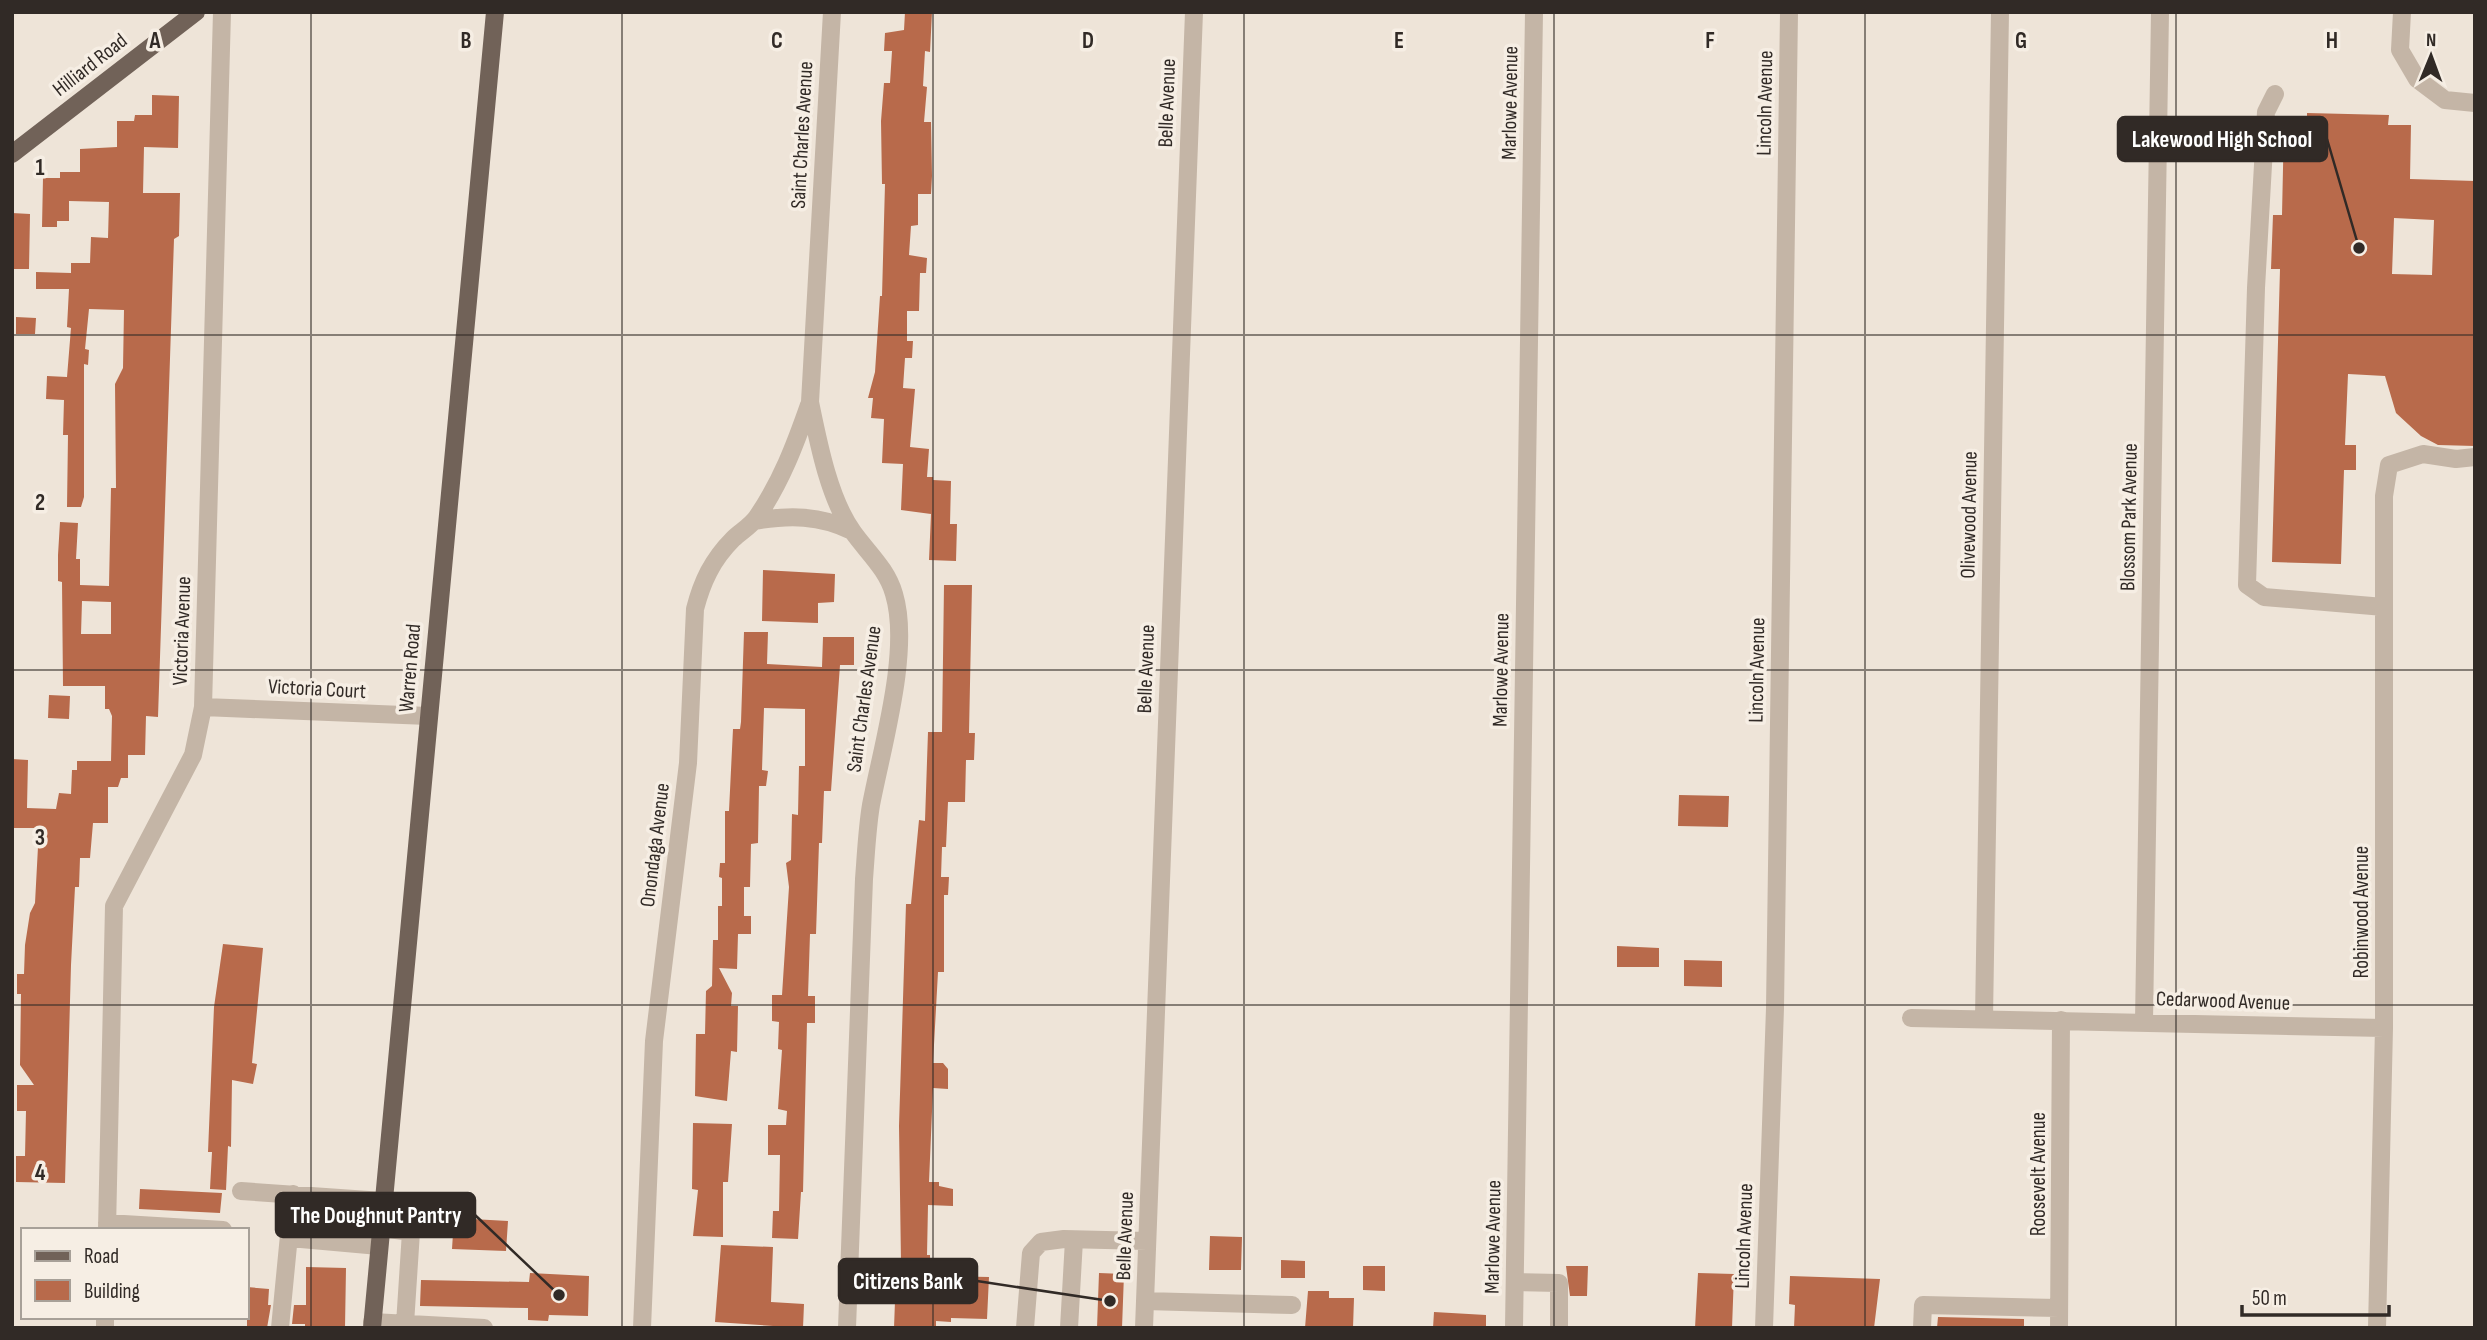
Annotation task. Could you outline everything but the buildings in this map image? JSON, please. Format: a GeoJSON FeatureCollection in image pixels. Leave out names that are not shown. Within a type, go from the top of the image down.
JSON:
{"type":"FeatureCollection","features":[{"type":"Feature","properties":{"kind":"main road","name":"Hilliard Road"},"geometry":{"type":"LineString","coordinates":[[12,154],[196,12]]}},
{"type":"Feature","properties":{"kind":"main road","name":"Warren Road"},"geometry":{"type":"LineString","coordinates":[[372,1325],[495,12]]}},
{"type":"Feature","properties":{"kind":"street","name":"Victoria Avenue"},"geometry":{"type":"LineString","coordinates":[[107,1226],[114,906],[193,755],[203,706],[222,12]]}},
{"type":"Feature","properties":{"kind":"street","name":"Saint Charles Avenue"},"geometry":{"type":"LineString","coordinates":[[832,12],[810,402],[821,461],[852,531],[878,563],[894,592],[898,635],[890,708],[871,807],[864,879],[846,1328]]}},
{"type":"Feature","properties":{"kind":"street","name":"Belle Avenue"},"geometry":{"type":"LineString","coordinates":[[1144,1328],[1194,12]]}},
{"type":"Feature","properties":{"kind":"street","name":"Marlowe Avenue"},"geometry":{"type":"LineString","coordinates":[[1514,1328],[1534,12]]}},
{"type":"Feature","properties":{"kind":"street","name":"Lincoln Avenue"},"geometry":{"type":"LineString","coordinates":[[1764,1328],[1776,995],[1789,12]]}},
{"type":"Feature","properties":{"kind":"street","name":"Olivewood Avenue"},"geometry":{"type":"LineString","coordinates":[[1984,1019],[2000,12]]}},
{"type":"Feature","properties":{"kind":"street","name":"Blossom Park Avenue"},"geometry":{"type":"LineString","coordinates":[[2144,1022],[2160,12]]}},
{"type":"Feature","properties":{"kind":"street"},"geometry":{"type":"LineString","coordinates":[[2402,12],[2400,50],[2417,79],[2434,95],[2445,100],[2475,103]]}},
{"type":"Feature","properties":{"kind":"street"},"geometry":{"type":"LineString","coordinates":[[2275,94],[2266,112],[2256,288],[2247,585],[2264,597],[2384,607]]}},
{"type":"Feature","properties":{"kind":"street","name":"Onondaga Avenue"},"geometry":{"type":"LineString","coordinates":[[642,1328],[654,1041],[687,776],[695,610],[700,588],[715,559],[754,522],[788,465],[810,402]]}},
{"type":"Feature","properties":{"kind":"street","name":"Robinwood Avenue"},"geometry":{"type":"LineString","coordinates":[[2377,1328],[2384,1028],[2384,496],[2389,465],[2423,454],[2456,460],[2475,457]]}},
{"type":"Feature","properties":{"kind":"street"},"geometry":{"type":"LineString","coordinates":[[754,522],[787,517],[821,519],[852,531]]}},
{"type":"Feature","properties":{"kind":"street","name":"Victoria Court"},"geometry":{"type":"LineString","coordinates":[[203,706],[428,716]]}},
{"type":"Feature","properties":{"kind":"street"},"geometry":{"type":"LineString","coordinates":[[1910,1018],[2061,1020]]}},
{"type":"Feature","properties":{"kind":"street","name":"Cedarwood Avenue"},"geometry":{"type":"LineString","coordinates":[[2061,1020],[2384,1028]]}},
{"type":"Feature","properties":{"kind":"street","name":"Roosevelt Avenue"},"geometry":{"type":"LineString","coordinates":[[2059,1328],[2061,1020]]}},
{"type":"Feature","properties":{"kind":"street"},"geometry":{"type":"LineString","coordinates":[[241,1191],[383,1201]]}},
{"type":"Feature","properties":{"kind":"street"},"geometry":{"type":"LineString","coordinates":[[280,1328],[281,1292],[290,1238],[293,1195]]}},
{"type":"Feature","properties":{"kind":"street"},"geometry":{"type":"LineString","coordinates":[[107,1226],[164,1228]]}},
{"type":"Feature","properties":{"kind":"street"},"geometry":{"type":"LineString","coordinates":[[290,1238],[380,1237],[411,1232],[412,1325]]}},
{"type":"Feature","properties":{"kind":"street"},"geometry":{"type":"LineString","coordinates":[[1069,1328],[1074,1240]]}},
{"type":"Feature","properties":{"kind":"street"},"geometry":{"type":"LineString","coordinates":[[1025,1328],[1031,1253],[1041,1242],[1147,1241]]}},
{"type":"Feature","properties":{"kind":"street"},"geometry":{"type":"LineString","coordinates":[[1515,1282],[1559,1283],[1559,1328]]}},
{"type":"Feature","properties":{"kind":"street"},"geometry":{"type":"LineString","coordinates":[[1145,1301],[1292,1305]]}},
{"type":"Feature","properties":{"kind":"street"},"geometry":{"type":"LineString","coordinates":[[1922,1328],[1923,1304],[2059,1308]]}},
{"type":"Feature","properties":{"kind":"street"},"geometry":{"type":"LineString","coordinates":[[372,1325],[484,1328]]}},
{"type":"Feature","properties":{"kind":"place","name":"Lakewood High School"},"geometry":{"type":"Point","coordinates":[2359,248]}},
{"type":"Feature","properties":{"kind":"place","name":"The Doughnut Pantry"},"geometry":{"type":"Point","coordinates":[559,1295]}},
{"type":"Feature","properties":{"kind":"place","name":"Citizens Bank"},"geometry":{"type":"Point","coordinates":[1110,1301]}}]}
